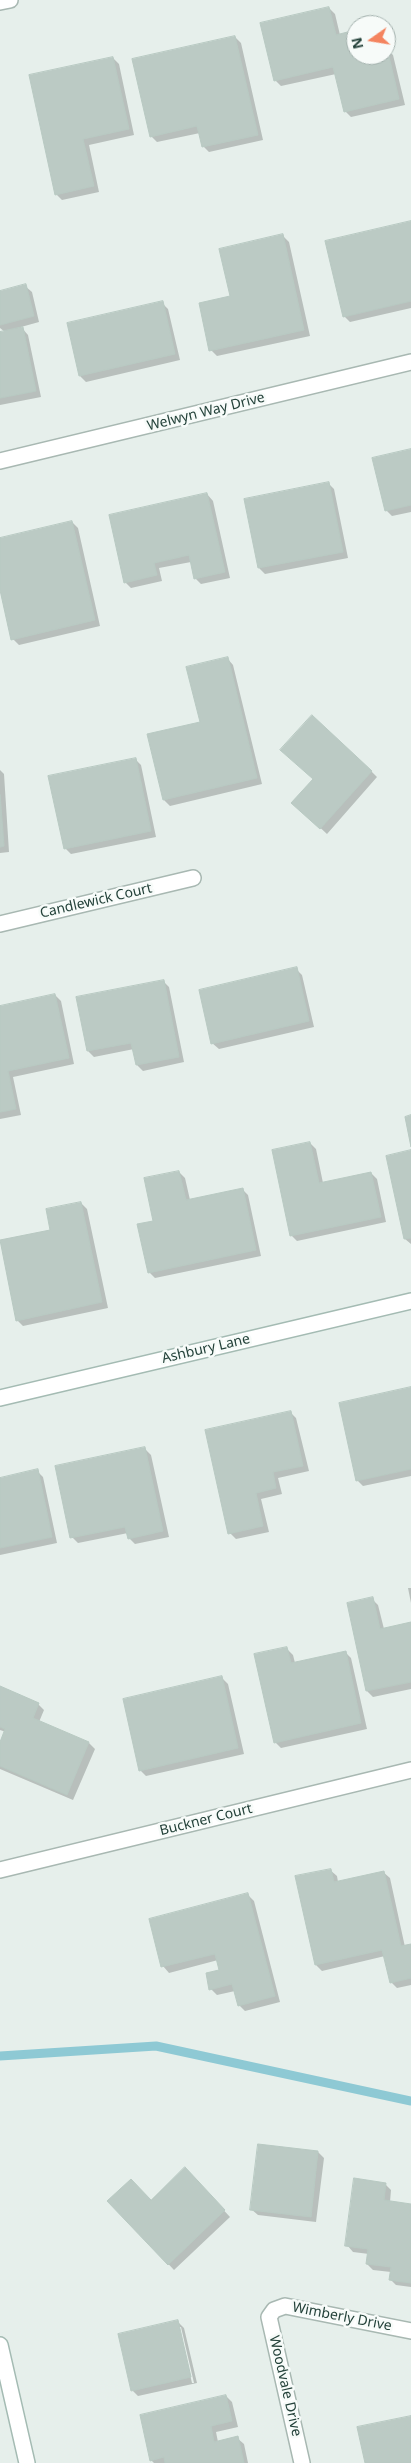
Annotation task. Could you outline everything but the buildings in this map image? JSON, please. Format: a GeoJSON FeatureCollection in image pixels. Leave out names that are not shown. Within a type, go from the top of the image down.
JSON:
{"type":"FeatureCollection","features":[{"type":"Feature","properties":{"kind":"street"},"geometry":{"type":"LineString","coordinates":[[0,2],[10,0]]}},
{"type":"Feature","properties":{"kind":"street","name":"Welwyn Way Drive"},"geometry":{"type":"LineString","coordinates":[[0,461],[411,362]]}},
{"type":"Feature","properties":{"kind":"street","name":"Candlewick Court"},"geometry":{"type":"LineString","coordinates":[[0,924],[193,878]]}},
{"type":"Feature","properties":{"kind":"street","name":"Ashbury Lane"},"geometry":{"type":"LineString","coordinates":[[0,1398],[411,1301]]}},
{"type":"Feature","properties":{"kind":"street","name":"Buckner Court"},"geometry":{"type":"LineString","coordinates":[[0,1870],[411,1770]]}},
{"type":"Feature","properties":{"kind":"street","name":"Wimberly Drive"},"geometry":{"type":"LineString","coordinates":[[274,2310],[285,2306],[411,2331]]}},
{"type":"Feature","properties":{"kind":"street","name":"Woodvale Drive"},"geometry":{"type":"LineString","coordinates":[[274,2310],[269,2317],[302,2463]]}},
{"type":"Feature","properties":{"kind":"street"},"geometry":{"type":"LineString","coordinates":[[0,2345],[27,2463]]}},
{"type":"Feature","properties":{"kind":"waterway"},"geometry":{"type":"LineString","coordinates":[[0,2056],[156,2046],[411,2101]]}}]}
